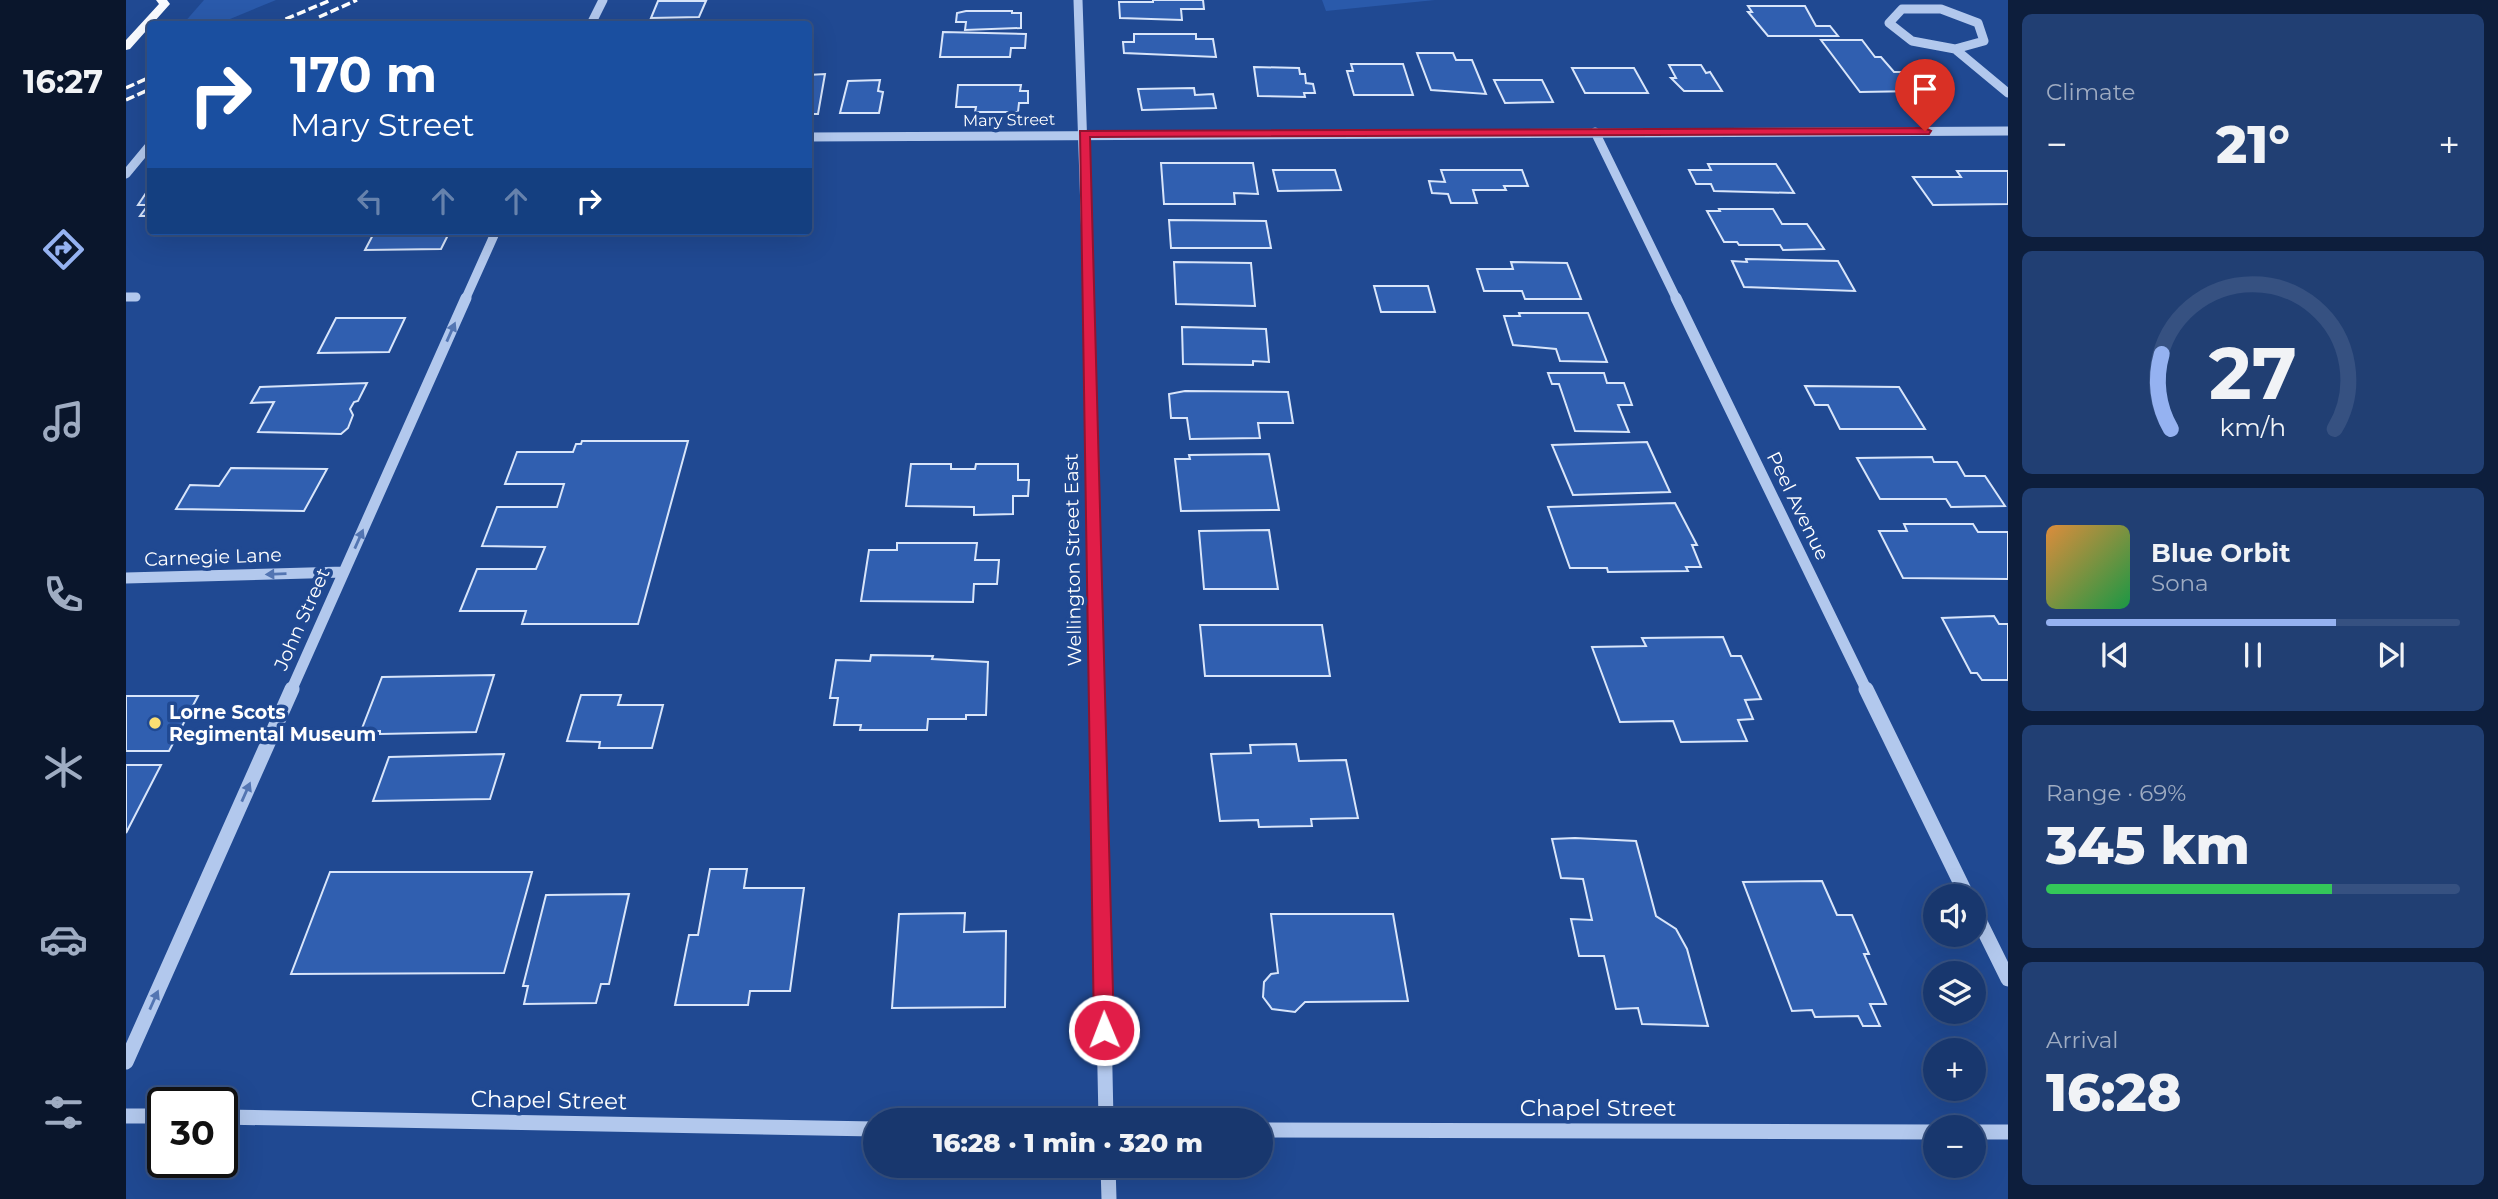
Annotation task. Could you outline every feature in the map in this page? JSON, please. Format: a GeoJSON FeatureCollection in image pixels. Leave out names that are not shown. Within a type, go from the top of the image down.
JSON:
{"type":"FeatureCollection","features":[{"type":"Feature","properties":{"kind":"main road"},"geometry":{"type":"LineString","coordinates":[[150,21],[165,4],[161,0]]}},
{"type":"Feature","properties":{"kind":"main road"},"geometry":{"type":"LineString","coordinates":[[126,47],[147,24]]}},
{"type":"Feature","properties":{"kind":"street"},"geometry":{"type":"LineString","coordinates":[[592,21],[603,0]]}},
{"type":"Feature","properties":{"kind":"street","name":"Wellington Street East"},"geometry":{"type":"LineString","coordinates":[[1078,0],[1084,134],[1106,1108]]}},
{"type":"Feature","properties":{"kind":"street"},"geometry":{"type":"LineString","coordinates":[[1955,49],[1984,41],[1978,23],[1941,9],[1902,9],[1889,23],[1912,40],[1955,49],[2008,93]]}},
{"type":"Feature","properties":{"kind":"street","name":"Mary Street"},"geometry":{"type":"LineString","coordinates":[[812,136],[2008,131]]}},
{"type":"Feature","properties":{"kind":"street","name":"Peel Avenue"},"geometry":{"type":"LineString","coordinates":[[1595,132],[1961,884]]}},
{"type":"Feature","properties":{"kind":"street"},"geometry":{"type":"LineString","coordinates":[[126,174],[147,149]]}},
{"type":"Feature","properties":{"kind":"street","name":"John Street"},"geometry":{"type":"LineString","coordinates":[[126,1062],[494,235]]}},
{"type":"Feature","properties":{"kind":"street","name":"Carnegie Lane"},"geometry":{"type":"LineString","coordinates":[[126,578],[344,572]]}},
{"type":"Feature","properties":{"kind":"street"},"geometry":{"type":"LineString","coordinates":[[1986,934],[2008,979]]}},
{"type":"Feature","properties":{"kind":"street"},"geometry":{"type":"LineString","coordinates":[[126,1116],[147,1116]]}},
{"type":"Feature","properties":{"kind":"street","name":"Chapel Street"},"geometry":{"type":"LineString","coordinates":[[238,1117],[863,1129]]}},
{"type":"Feature","properties":{"kind":"street","name":"Chapel Street"},"geometry":{"type":"LineString","coordinates":[[1273,1130],[1923,1132]]}},
{"type":"Feature","properties":{"kind":"street"},"geometry":{"type":"LineString","coordinates":[[1986,1132],[2008,1132]]}},
{"type":"Feature","properties":{"kind":"street"},"geometry":{"type":"LineString","coordinates":[[1108,1178],[1109,1199]]}},
{"type":"Feature","properties":{"kind":"shaded area"},"geometry":{"type":"Polygon","coordinates":[[[204,0],[276,0],[225,21],[186,21],[204,0]]]}},
{"type":"Feature","properties":{"kind":"shaded area"},"geometry":{"type":"Polygon","coordinates":[[[1322,0],[1435,0],[1326,11],[1322,0]]]}},
{"type":"Feature","properties":{"kind":"building"},"geometry":{"type":"Polygon","coordinates":[[[1203,0],[1204,9],[1181,9],[1182,20],[1120,18],[1119,2],[1203,0]]]}},
{"type":"Feature","properties":{"kind":"building"},"geometry":{"type":"Polygon","coordinates":[[[658,1],[706,1],[699,17],[651,18],[658,1]]]}},
{"type":"Feature","properties":{"kind":"building"},"geometry":{"type":"Polygon","coordinates":[[[1748,6],[1805,6],[1816,26],[1830,26],[1838,36],[1768,36],[1748,12],[1752,12],[1748,6]]]}},
{"type":"Feature","properties":{"kind":"building"},"geometry":{"type":"Polygon","coordinates":[[[957,13],[1021,13],[1021,28],[965,30],[966,22],[956,22],[957,13]]]}},
{"type":"Feature","properties":{"kind":"building"},"geometry":{"type":"Polygon","coordinates":[[[943,32],[1026,34],[1025,48],[1011,48],[1010,57],[940,57],[943,32]]]}},
{"type":"Feature","properties":{"kind":"building"},"geometry":{"type":"Polygon","coordinates":[[[1134,34],[1196,34],[1196,39],[1213,39],[1216,57],[1124,53],[1123,42],[1134,42],[1134,34]]]}},
{"type":"Feature","properties":{"kind":"building"},"geometry":{"type":"Polygon","coordinates":[[[1821,40],[1862,40],[1875,57],[1881,57],[1894,72],[1901,72],[1917,91],[1860,92],[1821,40]]]}},
{"type":"Feature","properties":{"kind":"building"},"geometry":{"type":"Polygon","coordinates":[[[1417,53],[1453,53],[1456,60],[1472,60],[1486,94],[1431,90],[1417,53]]]}},
{"type":"Feature","properties":{"kind":"building"},"geometry":{"type":"Polygon","coordinates":[[[1351,64],[1403,64],[1413,95],[1354,95],[1347,71],[1353,71],[1351,64]]]}},
{"type":"Feature","properties":{"kind":"building"},"geometry":{"type":"Polygon","coordinates":[[[1669,65],[1701,65],[1706,73],[1710,72],[1722,91],[1684,91],[1671,78],[1676,78],[1669,65]]]}},
{"type":"Feature","properties":{"kind":"building"},"geometry":{"type":"Polygon","coordinates":[[[1254,67],[1299,68],[1300,74],[1305,74],[1306,83],[1313,84],[1315,93],[1304,93],[1305,97],[1258,96],[1254,67]]]}},
{"type":"Feature","properties":{"kind":"building"},"geometry":{"type":"Polygon","coordinates":[[[1572,68],[1634,68],[1648,93],[1585,93],[1572,68]]]}},
{"type":"Feature","properties":{"kind":"building"},"geometry":{"type":"Polygon","coordinates":[[[825,74],[818,114],[812,114],[812,75],[825,74]]]}},
{"type":"Feature","properties":{"kind":"building"},"geometry":{"type":"Polygon","coordinates":[[[880,80],[878,91],[883,92],[879,113],[840,113],[848,81],[880,80]]]}},
{"type":"Feature","properties":{"kind":"building"},"geometry":{"type":"Polygon","coordinates":[[[1494,80],[1542,80],[1553,102],[1505,103],[1494,80]]]}},
{"type":"Feature","properties":{"kind":"building"},"geometry":{"type":"Polygon","coordinates":[[[958,85],[1021,85],[1020,91],[1028,91],[1028,103],[1019,103],[1018,112],[975,112],[976,107],[956,107],[958,85]]]}},
{"type":"Feature","properties":{"kind":"building"},"geometry":{"type":"Polygon","coordinates":[[[1194,88],[1195,95],[1213,94],[1216,108],[1142,110],[1138,89],[1194,88]]]}},
{"type":"Feature","properties":{"kind":"building"},"geometry":{"type":"Polygon","coordinates":[[[1161,163],[1253,163],[1258,194],[1234,193],[1235,204],[1164,204],[1161,163]]]}},
{"type":"Feature","properties":{"kind":"building"},"geometry":{"type":"Polygon","coordinates":[[[1708,164],[1776,164],[1794,193],[1714,191],[1711,184],[1696,184],[1689,170],[1711,170],[1708,164]]]}},
{"type":"Feature","properties":{"kind":"building"},"geometry":{"type":"Polygon","coordinates":[[[1273,170],[1335,170],[1341,190],[1278,191],[1273,170]]]}},
{"type":"Feature","properties":{"kind":"building"},"geometry":{"type":"Polygon","coordinates":[[[1441,170],[1522,170],[1528,186],[1504,186],[1506,190],[1473,190],[1477,203],[1451,203],[1448,194],[1432,193],[1429,181],[1445,182],[1441,170]]]}},
{"type":"Feature","properties":{"kind":"building"},"geometry":{"type":"Polygon","coordinates":[[[1957,171],[2008,171],[2008,204],[1933,205],[1913,177],[1961,177],[1957,171]]]}},
{"type":"Feature","properties":{"kind":"building"},"geometry":{"type":"Polygon","coordinates":[[[147,192],[147,205],[138,205],[147,192]]]}},
{"type":"Feature","properties":{"kind":"building"},"geometry":{"type":"Polygon","coordinates":[[[147,206],[147,216],[140,216],[147,206]]]}},
{"type":"Feature","properties":{"kind":"building"},"geometry":{"type":"Polygon","coordinates":[[[1719,209],[1773,209],[1782,224],[1807,224],[1824,249],[1783,250],[1780,245],[1739,245],[1737,242],[1724,242],[1707,211],[1720,211],[1719,209]]]}},
{"type":"Feature","properties":{"kind":"building"},"geometry":{"type":"Polygon","coordinates":[[[1169,220],[1266,221],[1271,248],[1171,248],[1169,220]]]}},
{"type":"Feature","properties":{"kind":"building"},"geometry":{"type":"Polygon","coordinates":[[[373,235],[448,235],[441,249],[365,250],[373,235]]]}},
{"type":"Feature","properties":{"kind":"building"},"geometry":{"type":"Polygon","coordinates":[[[1746,259],[1838,261],[1855,291],[1744,287],[1732,261],[1747,262],[1746,259]]]}},
{"type":"Feature","properties":{"kind":"building"},"geometry":{"type":"Polygon","coordinates":[[[1174,262],[1251,263],[1255,306],[1176,304],[1174,262]]]}},
{"type":"Feature","properties":{"kind":"building"},"geometry":{"type":"Polygon","coordinates":[[[1511,262],[1567,263],[1581,299],[1525,299],[1522,291],[1484,291],[1477,269],[1513,269],[1511,262]]]}},
{"type":"Feature","properties":{"kind":"building"},"geometry":{"type":"Polygon","coordinates":[[[1374,286],[1428,286],[1435,312],[1381,312],[1374,286]]]}},
{"type":"Feature","properties":{"kind":"building"},"geometry":{"type":"Polygon","coordinates":[[[1519,313],[1588,313],[1607,362],[1560,361],[1556,349],[1513,345],[1504,316],[1520,316],[1519,313]]]}},
{"type":"Feature","properties":{"kind":"building"},"geometry":{"type":"Polygon","coordinates":[[[336,318],[405,318],[389,352],[318,353],[336,318]]]}},
{"type":"Feature","properties":{"kind":"building"},"geometry":{"type":"Polygon","coordinates":[[[1182,327],[1266,329],[1269,362],[1253,361],[1253,365],[1183,364],[1182,327]]]}},
{"type":"Feature","properties":{"kind":"building"},"geometry":{"type":"Polygon","coordinates":[[[1548,373],[1604,373],[1607,383],[1624,383],[1632,405],[1618,405],[1629,432],[1575,431],[1559,384],[1552,384],[1548,373]]]}},
{"type":"Feature","properties":{"kind":"building"},"geometry":{"type":"Polygon","coordinates":[[[367,383],[358,401],[354,402],[350,409],[353,415],[348,428],[341,434],[258,432],[274,402],[251,403],[260,387],[367,383]]]}},
{"type":"Feature","properties":{"kind":"building"},"geometry":{"type":"Polygon","coordinates":[[[1805,386],[1899,387],[1925,429],[1840,429],[1828,405],[1815,405],[1805,386]]]}},
{"type":"Feature","properties":{"kind":"building"},"geometry":{"type":"Polygon","coordinates":[[[1185,391],[1288,392],[1293,423],[1258,423],[1260,438],[1190,439],[1187,418],[1171,418],[1169,394],[1185,391]]]}},
{"type":"Feature","properties":{"kind":"building"},"geometry":{"type":"Polygon","coordinates":[[[582,441],[688,441],[638,624],[522,624],[526,611],[460,611],[477,569],[536,569],[545,547],[482,546],[497,507],[557,507],[564,484],[505,484],[517,452],[573,452],[576,444],[581,444],[582,441]]]}},
{"type":"Feature","properties":{"kind":"building"},"geometry":{"type":"Polygon","coordinates":[[[1647,442],[1670,492],[1573,495],[1552,445],[1647,442]]]}},
{"type":"Feature","properties":{"kind":"building"},"geometry":{"type":"Polygon","coordinates":[[[1269,454],[1279,510],[1181,511],[1175,459],[1190,459],[1189,455],[1269,454]]]}},
{"type":"Feature","properties":{"kind":"building"},"geometry":{"type":"Polygon","coordinates":[[[1932,457],[1934,462],[1957,462],[1965,476],[1985,476],[2005,506],[1951,507],[1946,499],[1880,499],[1857,458],[1932,457]]]}},
{"type":"Feature","properties":{"kind":"building"},"geometry":{"type":"Polygon","coordinates":[[[911,464],[951,464],[951,469],[975,469],[976,464],[1018,464],[1018,480],[1029,480],[1028,496],[1013,496],[1013,514],[974,515],[974,507],[906,506],[911,464]]]}},
{"type":"Feature","properties":{"kind":"building"},"geometry":{"type":"Polygon","coordinates":[[[231,468],[327,469],[304,511],[176,509],[190,485],[219,486],[231,468]]]}},
{"type":"Feature","properties":{"kind":"building"},"geometry":{"type":"Polygon","coordinates":[[[1675,503],[1697,545],[1692,545],[1701,567],[1686,567],[1688,571],[1608,572],[1607,568],[1570,568],[1548,507],[1675,503]]]}},
{"type":"Feature","properties":{"kind":"building"},"geometry":{"type":"Polygon","coordinates":[[[1904,524],[1973,524],[1978,532],[2008,532],[2008,579],[1903,578],[1879,531],[1907,531],[1904,524]]]}},
{"type":"Feature","properties":{"kind":"building"},"geometry":{"type":"Polygon","coordinates":[[[1269,530],[1278,589],[1204,589],[1199,531],[1269,530]]]}},
{"type":"Feature","properties":{"kind":"building"},"geometry":{"type":"Polygon","coordinates":[[[897,543],[977,543],[975,560],[999,560],[997,584],[974,584],[973,602],[861,601],[869,550],[897,550],[897,543]]]}},
{"type":"Feature","properties":{"kind":"building"},"geometry":{"type":"Polygon","coordinates":[[[1994,616],[1999,624],[2008,624],[2008,680],[1982,680],[1977,673],[1971,673],[1942,618],[1994,616]]]}},
{"type":"Feature","properties":{"kind":"building"},"geometry":{"type":"Polygon","coordinates":[[[1200,625],[1322,625],[1330,676],[1205,676],[1200,625]]]}},
{"type":"Feature","properties":{"kind":"building"},"geometry":{"type":"Polygon","coordinates":[[[1723,637],[1731,656],[1741,656],[1761,699],[1745,700],[1753,719],[1738,720],[1747,741],[1681,742],[1673,721],[1620,722],[1592,647],[1646,646],[1642,638],[1723,637]]]}},
{"type":"Feature","properties":{"kind":"building"},"geometry":{"type":"Polygon","coordinates":[[[871,655],[933,656],[932,659],[988,662],[986,715],[966,715],[966,719],[928,719],[927,730],[860,730],[861,725],[834,725],[838,698],[830,698],[836,660],[870,661],[871,655]]]}},
{"type":"Feature","properties":{"kind":"building"},"geometry":{"type":"Polygon","coordinates":[[[494,675],[476,732],[380,734],[380,731],[361,731],[382,677],[494,675]]]}},
{"type":"Feature","properties":{"kind":"building"},"geometry":{"type":"Polygon","coordinates":[[[581,695],[621,695],[618,705],[663,705],[652,748],[599,748],[600,742],[567,741],[581,695]]]}},
{"type":"Feature","properties":{"kind":"building","name":"Lorne Scots Regimental Museum"},"geometry":{"type":"Polygon","coordinates":[[[126,696],[198,696],[169,751],[126,751],[126,696]]]}},
{"type":"Feature","properties":{"kind":"building"},"geometry":{"type":"Polygon","coordinates":[[[1296,744],[1299,761],[1346,760],[1358,818],[1311,819],[1312,826],[1259,827],[1258,820],[1220,821],[1211,754],[1251,753],[1250,745],[1296,744]]]}},
{"type":"Feature","properties":{"kind":"building"},"geometry":{"type":"Polygon","coordinates":[[[504,754],[490,799],[373,801],[389,757],[504,754]]]}},
{"type":"Feature","properties":{"kind":"building"},"geometry":{"type":"Polygon","coordinates":[[[126,765],[161,765],[126,833],[126,765]]]}},
{"type":"Feature","properties":{"kind":"building"},"geometry":{"type":"Polygon","coordinates":[[[1552,839],[1636,841],[1656,916],[1676,929],[1687,949],[1708,1026],[1642,1024],[1638,1008],[1616,1009],[1604,956],[1579,956],[1571,919],[1592,920],[1583,879],[1561,878],[1552,839]]]}},
{"type":"Feature","properties":{"kind":"building"},"geometry":{"type":"Polygon","coordinates":[[[710,869],[747,869],[744,888],[804,888],[790,991],[750,991],[748,1005],[675,1005],[689,935],[698,935],[710,869]]]}},
{"type":"Feature","properties":{"kind":"building"},"geometry":{"type":"Polygon","coordinates":[[[330,872],[532,872],[504,973],[291,974],[330,872]]]}},
{"type":"Feature","properties":{"kind":"building"},"geometry":{"type":"Polygon","coordinates":[[[1822,881],[1837,915],[1852,915],[1869,954],[1864,954],[1886,1004],[1870,1004],[1880,1026],[1863,1026],[1858,1016],[1815,1017],[1812,1010],[1792,1011],[1743,882],[1822,881]]]}},
{"type":"Feature","properties":{"kind":"building"},"geometry":{"type":"Polygon","coordinates":[[[629,894],[609,984],[601,984],[596,1003],[524,1004],[528,986],[523,986],[546,895],[629,894]]]}},
{"type":"Feature","properties":{"kind":"building"},"geometry":{"type":"Polygon","coordinates":[[[965,913],[964,932],[1006,931],[1005,1007],[892,1008],[899,914],[965,913]]]}},
{"type":"Feature","properties":{"kind":"building"},"geometry":{"type":"Polygon","coordinates":[[[1271,914],[1393,914],[1408,1001],[1305,1002],[1295,1012],[1272,1009],[1263,997],[1264,982],[1271,974],[1278,973],[1271,914]]]}},
{"type":"Feature","properties":{"kind":"railway"},"geometry":{"type":"LineString","coordinates":[[281,21],[331,0]]}},
{"type":"Feature","properties":{"kind":"railway"},"geometry":{"type":"LineString","coordinates":[[319,17],[357,0]]}},
{"type":"Feature","properties":{"kind":"railway"},"geometry":{"type":"LineString","coordinates":[[126,88],[147,78]]}},
{"type":"Feature","properties":{"kind":"railway"},"geometry":{"type":"LineString","coordinates":[[126,100],[147,90]]}},
{"type":"Feature","properties":{"kind":"place","name":"Lorne Scots Regimental Museum"},"geometry":{"type":"Point","coordinates":[155,723]}},
{"type":"Feature","properties":{"kind":"route"},"geometry":{"type":"LineString","coordinates":[[1104,1030],[1084,134],[1925,131]]}}]}
